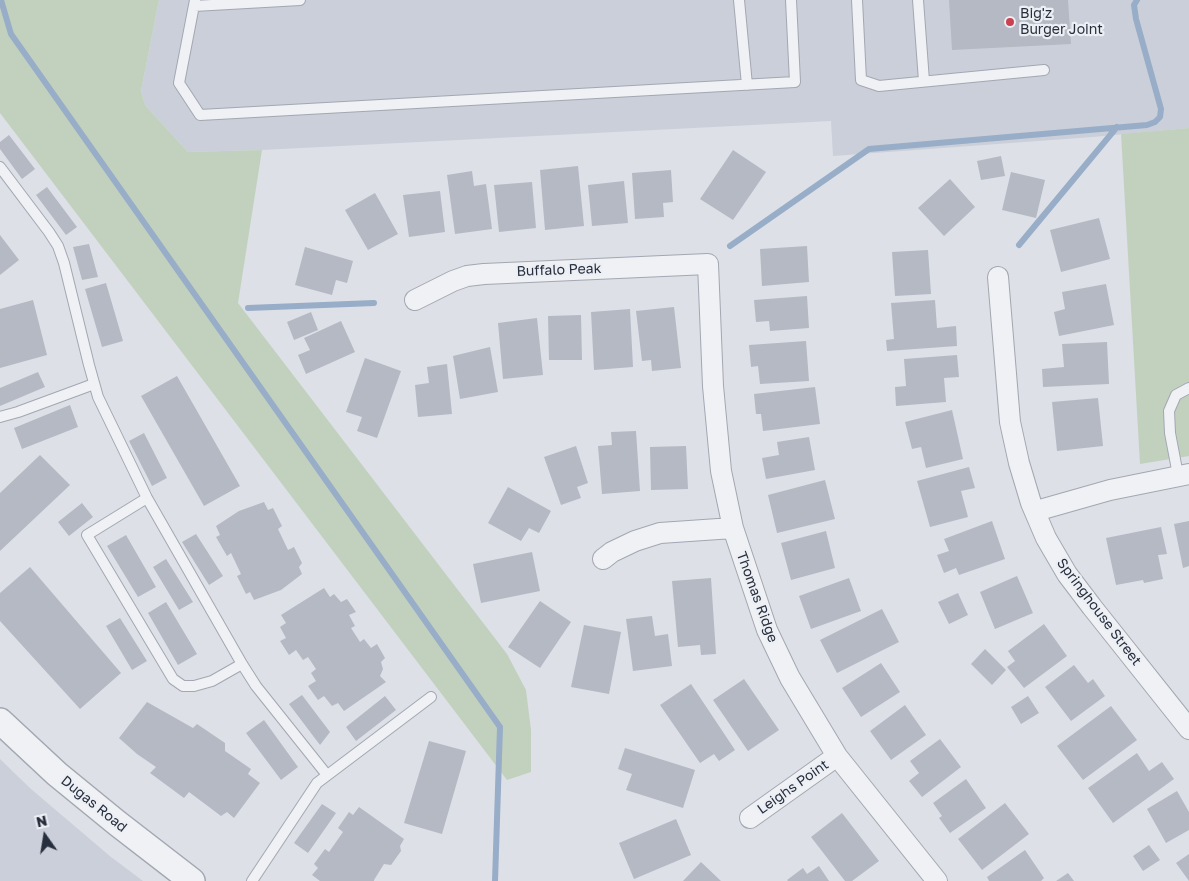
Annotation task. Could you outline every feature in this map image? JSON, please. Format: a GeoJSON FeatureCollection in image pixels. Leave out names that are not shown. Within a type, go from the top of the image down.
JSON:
{"type":"FeatureCollection","features":[{"type":"Feature","properties":{"kind":"street","name":"Buffalo Peak"},"geometry":{"type":"LineString","coordinates":[[415,300],[467,276],[708,264]]}},
{"type":"Feature","properties":{"kind":"street","name":"Thomas Ridge"},"geometry":{"type":"LineString","coordinates":[[708,264],[715,405],[721,470],[733,528],[767,630],[790,678],[837,756],[937,881]]}},
{"type":"Feature","properties":{"kind":"street","name":"Springhouse Street"},"geometry":{"type":"LineString","coordinates":[[998,277],[1010,422],[1019,463],[1046,538],[1067,574],[1189,729]]}},
{"type":"Feature","properties":{"kind":"street"},"geometry":{"type":"LineString","coordinates":[[1036,511],[1110,490],[1183,474]]}},
{"type":"Feature","properties":{"kind":"street"},"geometry":{"type":"LineString","coordinates":[[603,559],[612,552],[635,541],[660,533],[733,528]]}},
{"type":"Feature","properties":{"kind":"street","name":"Dugas Road"},"geometry":{"type":"LineString","coordinates":[[0,721],[57,774],[192,881]]}},
{"type":"Feature","properties":{"kind":"street","name":"Leighs Point"},"geometry":{"type":"LineString","coordinates":[[750,818],[837,756]]}},
{"type":"Feature","properties":{"kind":"lane"},"geometry":{"type":"LineString","coordinates":[[300,0],[194,3],[179,83],[200,115],[795,82],[791,0]]}},
{"type":"Feature","properties":{"kind":"lane"},"geometry":{"type":"LineString","coordinates":[[739,0],[747,85]]}},
{"type":"Feature","properties":{"kind":"lane"},"geometry":{"type":"LineString","coordinates":[[857,0],[861,80],[880,86],[1044,70]]}},
{"type":"Feature","properties":{"kind":"lane"},"geometry":{"type":"LineString","coordinates":[[918,0],[924,81]]}},
{"type":"Feature","properties":{"kind":"lane"},"geometry":{"type":"LineString","coordinates":[[0,168],[58,246],[64,262],[94,384],[105,412],[147,498],[242,664],[262,694],[327,775]]}},
{"type":"Feature","properties":{"kind":"lane"},"geometry":{"type":"LineString","coordinates":[[0,417],[94,384]]}},
{"type":"Feature","properties":{"kind":"lane"},"geometry":{"type":"LineString","coordinates":[[1183,474],[1170,434],[1169,411],[1176,396],[1189,388]]}},
{"type":"Feature","properties":{"kind":"lane"},"geometry":{"type":"LineString","coordinates":[[147,498],[87,535],[173,679],[183,686],[194,686],[212,681],[242,664]]}},
{"type":"Feature","properties":{"kind":"lane"},"geometry":{"type":"LineString","coordinates":[[252,881],[310,790],[327,775],[431,697]]}},
{"type":"Feature","properties":{"kind":"shaded area"},"geometry":{"type":"Polygon","coordinates":[[[159,0],[1189,0],[1189,128],[833,156],[831,121],[262,150],[188,152],[145,105],[141,91],[159,0]]]}},
{"type":"Feature","properties":{"kind":"shaded area"},"geometry":{"type":"Polygon","coordinates":[[[0,759],[31,789],[111,857],[143,881],[0,881],[0,759]]]}},
{"type":"Feature","properties":{"kind":"green space"},"geometry":{"type":"Polygon","coordinates":[[[0,0],[159,0],[141,91],[145,105],[188,152],[262,150],[238,303],[507,654],[526,690],[531,730],[531,772],[507,780],[0,113],[0,0]]]}},
{"type":"Feature","properties":{"kind":"green space"},"geometry":{"type":"Polygon","coordinates":[[[1189,128],[1189,456],[1140,464],[1121,134],[1189,128]]]}},
{"type":"Feature","properties":{"kind":"building","name":"Big'z Burger Joint"},"geometry":{"type":"Polygon","coordinates":[[[949,0],[1068,0],[1071,44],[952,50],[949,0]]]}},
{"type":"Feature","properties":{"kind":"building"},"geometry":{"type":"Polygon","coordinates":[[[9,135],[35,169],[22,179],[0,149],[0,142],[9,135]]]}},
{"type":"Feature","properties":{"kind":"building"},"geometry":{"type":"Polygon","coordinates":[[[733,150],[766,172],[733,220],[700,199],[733,150]]]}},
{"type":"Feature","properties":{"kind":"building"},"geometry":{"type":"Polygon","coordinates":[[[1001,156],[1005,176],[981,180],[977,161],[1001,156]]]}},
{"type":"Feature","properties":{"kind":"building"},"geometry":{"type":"Polygon","coordinates":[[[578,166],[584,226],[545,230],[540,170],[578,166]]]}},
{"type":"Feature","properties":{"kind":"building"},"geometry":{"type":"Polygon","coordinates":[[[671,170],[673,202],[663,203],[664,217],[635,219],[632,173],[671,170]]]}},
{"type":"Feature","properties":{"kind":"building"},"geometry":{"type":"Polygon","coordinates":[[[472,171],[474,186],[486,184],[492,229],[455,234],[447,175],[472,171]]]}},
{"type":"Feature","properties":{"kind":"building"},"geometry":{"type":"Polygon","coordinates":[[[1011,172],[1045,180],[1036,218],[1002,210],[1011,172]]]}},
{"type":"Feature","properties":{"kind":"building"},"geometry":{"type":"Polygon","coordinates":[[[950,179],[975,207],[944,236],[918,208],[950,179]]]}},
{"type":"Feature","properties":{"kind":"building"},"geometry":{"type":"Polygon","coordinates":[[[624,181],[628,223],[592,226],[588,185],[624,181]]]}},
{"type":"Feature","properties":{"kind":"building"},"geometry":{"type":"Polygon","coordinates":[[[532,182],[536,228],[499,232],[494,185],[532,182]]]}},
{"type":"Feature","properties":{"kind":"building"},"geometry":{"type":"Polygon","coordinates":[[[47,187],[77,227],[66,235],[36,195],[47,187]]]}},
{"type":"Feature","properties":{"kind":"building"},"geometry":{"type":"Polygon","coordinates":[[[440,191],[445,232],[409,237],[403,195],[440,191]]]}},
{"type":"Feature","properties":{"kind":"building"},"geometry":{"type":"Polygon","coordinates":[[[375,193],[398,234],[368,250],[345,210],[375,193]]]}},
{"type":"Feature","properties":{"kind":"building"},"geometry":{"type":"Polygon","coordinates":[[[1099,218],[1110,259],[1061,272],[1050,230],[1099,218]]]}},
{"type":"Feature","properties":{"kind":"building"},"geometry":{"type":"Polygon","coordinates":[[[0,235],[19,260],[0,275],[0,235]]]}},
{"type":"Feature","properties":{"kind":"building"},"geometry":{"type":"Polygon","coordinates":[[[89,244],[98,277],[82,280],[73,247],[89,244]]]}},
{"type":"Feature","properties":{"kind":"building"},"geometry":{"type":"Polygon","coordinates":[[[807,246],[809,282],[762,286],[760,249],[807,246]]]}},
{"type":"Feature","properties":{"kind":"building"},"geometry":{"type":"Polygon","coordinates":[[[305,247],[353,261],[347,283],[336,280],[332,295],[295,285],[305,247]]]}},
{"type":"Feature","properties":{"kind":"building"},"geometry":{"type":"Polygon","coordinates":[[[928,250],[931,294],[895,296],[892,252],[928,250]]]}},
{"type":"Feature","properties":{"kind":"building"},"geometry":{"type":"Polygon","coordinates":[[[106,283],[123,341],[102,347],[85,289],[106,283]]]}},
{"type":"Feature","properties":{"kind":"building"},"geometry":{"type":"Polygon","coordinates":[[[1106,284],[1114,325],[1059,336],[1054,312],[1065,309],[1062,292],[1106,284]]]}},
{"type":"Feature","properties":{"kind":"building"},"geometry":{"type":"Polygon","coordinates":[[[807,296],[809,328],[770,331],[769,321],[756,322],[754,300],[807,296]]]}},
{"type":"Feature","properties":{"kind":"building"},"geometry":{"type":"Polygon","coordinates":[[[33,300],[47,355],[0,368],[0,309],[33,300]]]}},
{"type":"Feature","properties":{"kind":"building"},"geometry":{"type":"Polygon","coordinates":[[[935,300],[937,328],[956,326],[957,346],[887,351],[886,340],[894,339],[891,303],[935,300]]]}},
{"type":"Feature","properties":{"kind":"building"},"geometry":{"type":"Polygon","coordinates":[[[674,307],[681,368],[652,371],[651,360],[642,361],[636,311],[674,307]]]}},
{"type":"Feature","properties":{"kind":"building"},"geometry":{"type":"Polygon","coordinates":[[[630,309],[633,367],[594,370],[591,312],[630,309]]]}},
{"type":"Feature","properties":{"kind":"building"},"geometry":{"type":"Polygon","coordinates":[[[311,312],[318,330],[294,340],[287,322],[311,312]]]}},
{"type":"Feature","properties":{"kind":"building"},"geometry":{"type":"Polygon","coordinates":[[[581,315],[582,360],[549,360],[548,316],[581,315]]]}},
{"type":"Feature","properties":{"kind":"building"},"geometry":{"type":"Polygon","coordinates":[[[537,318],[543,375],[503,379],[498,323],[537,318]]]}},
{"type":"Feature","properties":{"kind":"building"},"geometry":{"type":"Polygon","coordinates":[[[341,321],[355,352],[306,374],[298,355],[310,350],[304,338],[341,321]]]}},
{"type":"Feature","properties":{"kind":"building"},"geometry":{"type":"Polygon","coordinates":[[[806,341],[809,381],[760,384],[758,366],[751,367],[749,345],[806,341]]]}},
{"type":"Feature","properties":{"kind":"building"},"geometry":{"type":"Polygon","coordinates":[[[1107,342],[1109,384],[1043,387],[1042,369],[1064,367],[1062,344],[1107,342]]]}},
{"type":"Feature","properties":{"kind":"building"},"geometry":{"type":"Polygon","coordinates":[[[490,347],[498,392],[460,399],[453,356],[490,347]]]}},
{"type":"Feature","properties":{"kind":"building"},"geometry":{"type":"Polygon","coordinates":[[[957,355],[959,377],[944,378],[946,402],[896,406],[895,387],[906,386],[904,359],[957,355]]]}},
{"type":"Feature","properties":{"kind":"building"},"geometry":{"type":"Polygon","coordinates":[[[365,358],[401,371],[377,438],[357,431],[362,417],[346,412],[365,358]]]}},
{"type":"Feature","properties":{"kind":"building"},"geometry":{"type":"Polygon","coordinates":[[[447,364],[452,414],[418,417],[415,385],[429,383],[427,367],[447,364]]]}},
{"type":"Feature","properties":{"kind":"building"},"geometry":{"type":"Polygon","coordinates":[[[38,372],[45,387],[0,406],[0,388],[38,372]]]}},
{"type":"Feature","properties":{"kind":"building"},"geometry":{"type":"Polygon","coordinates":[[[177,376],[240,486],[204,506],[141,396],[177,376]]]}},
{"type":"Feature","properties":{"kind":"building"},"geometry":{"type":"Polygon","coordinates":[[[815,387],[820,424],[763,431],[761,414],[756,414],[754,394],[815,387]]]}},
{"type":"Feature","properties":{"kind":"building"},"geometry":{"type":"Polygon","coordinates":[[[1098,398],[1103,446],[1057,451],[1052,402],[1098,398]]]}},
{"type":"Feature","properties":{"kind":"building"},"geometry":{"type":"Polygon","coordinates":[[[70,405],[78,427],[22,449],[14,428],[70,405]]]}},
{"type":"Feature","properties":{"kind":"building"},"geometry":{"type":"Polygon","coordinates":[[[952,410],[963,459],[926,468],[921,447],[912,449],[905,422],[952,410]]]}},
{"type":"Feature","properties":{"kind":"building"},"geometry":{"type":"Polygon","coordinates":[[[636,431],[640,491],[602,494],[598,446],[612,445],[611,432],[636,431]]]}},
{"type":"Feature","properties":{"kind":"building"},"geometry":{"type":"Polygon","coordinates":[[[144,433],[167,478],[152,486],[129,441],[144,433]]]}},
{"type":"Feature","properties":{"kind":"building"},"geometry":{"type":"Polygon","coordinates":[[[809,437],[815,470],[766,479],[762,458],[779,455],[777,442],[809,437]]]}},
{"type":"Feature","properties":{"kind":"building"},"geometry":{"type":"Polygon","coordinates":[[[576,446],[588,483],[577,487],[581,498],[561,505],[544,457],[576,446]]]}},
{"type":"Feature","properties":{"kind":"building"},"geometry":{"type":"Polygon","coordinates":[[[686,446],[688,489],[651,490],[650,447],[686,446]]]}},
{"type":"Feature","properties":{"kind":"building"},"geometry":{"type":"Polygon","coordinates":[[[40,455],[70,485],[0,551],[0,493],[40,455]]]}},
{"type":"Feature","properties":{"kind":"building"},"geometry":{"type":"Polygon","coordinates":[[[969,467],[975,488],[961,491],[968,517],[930,527],[917,481],[969,467]]]}},
{"type":"Feature","properties":{"kind":"building"},"geometry":{"type":"Polygon","coordinates":[[[825,480],[835,519],[777,533],[768,495],[825,480]]]}},
{"type":"Feature","properties":{"kind":"building"},"geometry":{"type":"Polygon","coordinates":[[[508,487],[551,511],[539,533],[529,528],[521,541],[488,523],[508,487]]]}},
{"type":"Feature","properties":{"kind":"building"},"geometry":{"type":"Polygon","coordinates":[[[264,502],[268,510],[273,508],[282,526],[278,529],[288,550],[294,547],[302,563],[299,567],[302,574],[281,590],[254,600],[250,592],[246,594],[237,576],[241,574],[231,553],[227,556],[216,537],[220,535],[216,526],[239,511],[264,502]]]}},
{"type":"Feature","properties":{"kind":"building"},"geometry":{"type":"Polygon","coordinates":[[[82,503],[93,517],[69,536],[58,522],[82,503]]]}},
{"type":"Feature","properties":{"kind":"building"},"geometry":{"type":"Polygon","coordinates":[[[992,521],[1005,559],[959,575],[956,568],[944,573],[937,555],[949,551],[944,539],[992,521]]]}},
{"type":"Feature","properties":{"kind":"building"},"geometry":{"type":"Polygon","coordinates":[[[1189,521],[1189,566],[1183,568],[1174,524],[1189,521]]]}},
{"type":"Feature","properties":{"kind":"building"},"geometry":{"type":"Polygon","coordinates":[[[1161,527],[1167,554],[1158,555],[1163,579],[1144,583],[1143,580],[1116,585],[1106,538],[1161,527]]]}},
{"type":"Feature","properties":{"kind":"building"},"geometry":{"type":"Polygon","coordinates":[[[826,531],[835,568],[791,580],[781,543],[826,531]]]}},
{"type":"Feature","properties":{"kind":"building"},"geometry":{"type":"Polygon","coordinates":[[[196,534],[223,576],[209,585],[182,542],[196,534]]]}},
{"type":"Feature","properties":{"kind":"building"},"geometry":{"type":"Polygon","coordinates":[[[126,535],[156,587],[138,597],[107,546],[126,535]]]}},
{"type":"Feature","properties":{"kind":"building"},"geometry":{"type":"Polygon","coordinates":[[[532,552],[540,591],[481,603],[473,564],[532,552]]]}},
{"type":"Feature","properties":{"kind":"building"},"geometry":{"type":"Polygon","coordinates":[[[166,559],[193,602],[179,610],[153,567],[166,559]]]}},
{"type":"Feature","properties":{"kind":"building"},"geometry":{"type":"Polygon","coordinates":[[[30,567],[121,673],[80,709],[0,621],[0,593],[30,567]]]}},
{"type":"Feature","properties":{"kind":"building"},"geometry":{"type":"Polygon","coordinates":[[[1017,576],[1033,613],[995,629],[980,592],[1017,576]]]}},
{"type":"Feature","properties":{"kind":"building"},"geometry":{"type":"Polygon","coordinates":[[[711,578],[716,654],[701,655],[700,645],[678,647],[672,581],[711,578]]]}},
{"type":"Feature","properties":{"kind":"building"},"geometry":{"type":"Polygon","coordinates":[[[849,578],[861,611],[811,629],[799,596],[849,578]]]}},
{"type":"Feature","properties":{"kind":"building"},"geometry":{"type":"Polygon","coordinates":[[[324,588],[330,597],[334,594],[341,602],[347,599],[356,612],[349,615],[355,626],[351,628],[360,642],[364,639],[371,648],[377,644],[385,658],[381,662],[383,669],[380,676],[386,682],[344,711],[338,703],[332,706],[324,696],[318,700],[308,686],[316,681],[311,673],[316,669],[308,657],[303,660],[296,650],[289,655],[280,641],[286,638],[280,627],[286,623],[281,615],[324,588]]]}},
{"type":"Feature","properties":{"kind":"building"},"geometry":{"type":"Polygon","coordinates":[[[958,593],[968,615],[949,624],[938,602],[958,593]]]}},
{"type":"Feature","properties":{"kind":"building"},"geometry":{"type":"Polygon","coordinates":[[[540,601],[571,622],[540,668],[508,647],[540,601]]]}},
{"type":"Feature","properties":{"kind":"building"},"geometry":{"type":"Polygon","coordinates":[[[166,602],[197,654],[178,665],[148,613],[166,602]]]}},
{"type":"Feature","properties":{"kind":"building"},"geometry":{"type":"Polygon","coordinates":[[[882,609],[899,642],[837,673],[820,640],[882,609]]]}},
{"type":"Feature","properties":{"kind":"building"},"geometry":{"type":"Polygon","coordinates":[[[652,616],[655,636],[668,634],[672,666],[633,671],[626,619],[652,616]]]}},
{"type":"Feature","properties":{"kind":"building"},"geometry":{"type":"Polygon","coordinates":[[[120,618],[147,661],[132,670],[106,626],[120,618]]]}},
{"type":"Feature","properties":{"kind":"building"},"geometry":{"type":"Polygon","coordinates":[[[1044,624],[1067,656],[1024,688],[1007,667],[1015,661],[1008,651],[1044,624]]]}},
{"type":"Feature","properties":{"kind":"building"},"geometry":{"type":"Polygon","coordinates":[[[584,625],[621,632],[609,694],[571,687],[584,625]]]}},
{"type":"Feature","properties":{"kind":"building"},"geometry":{"type":"Polygon","coordinates":[[[985,649],[1006,670],[992,685],[971,664],[985,649]]]}},
{"type":"Feature","properties":{"kind":"building"},"geometry":{"type":"Polygon","coordinates":[[[881,663],[900,692],[861,717],[842,688],[881,663]]]}},
{"type":"Feature","properties":{"kind":"building"},"geometry":{"type":"Polygon","coordinates":[[[1074,665],[1088,683],[1093,679],[1105,696],[1071,721],[1045,687],[1074,665]]]}},
{"type":"Feature","properties":{"kind":"building"},"geometry":{"type":"Polygon","coordinates":[[[744,679],[779,730],[748,751],[713,700],[744,679]]]}},
{"type":"Feature","properties":{"kind":"building"},"geometry":{"type":"Polygon","coordinates":[[[691,684],[735,750],[719,761],[714,754],[700,763],[660,705],[691,684]]]}},
{"type":"Feature","properties":{"kind":"building"},"geometry":{"type":"Polygon","coordinates":[[[302,695],[330,732],[320,745],[289,704],[302,695]]]}},
{"type":"Feature","properties":{"kind":"building"},"geometry":{"type":"Polygon","coordinates":[[[385,696],[396,710],[356,741],[346,727],[385,696]]]}},
{"type":"Feature","properties":{"kind":"building"},"geometry":{"type":"Polygon","coordinates":[[[1028,696],[1039,713],[1021,724],[1011,707],[1028,696]]]}},
{"type":"Feature","properties":{"kind":"building"},"geometry":{"type":"Polygon","coordinates":[[[147,702],[193,728],[197,724],[225,743],[225,751],[251,769],[248,774],[260,783],[234,818],[227,812],[221,816],[189,792],[184,798],[150,773],[156,767],[119,738],[147,702]]]}},
{"type":"Feature","properties":{"kind":"building"},"geometry":{"type":"Polygon","coordinates":[[[905,705],[926,735],[891,760],[870,731],[905,705]]]}},
{"type":"Feature","properties":{"kind":"building"},"geometry":{"type":"Polygon","coordinates":[[[1111,706],[1137,740],[1083,780],[1057,746],[1111,706]]]}},
{"type":"Feature","properties":{"kind":"building"},"geometry":{"type":"Polygon","coordinates":[[[264,720],[298,767],[281,780],[246,733],[264,720]]]}},
{"type":"Feature","properties":{"kind":"building"},"geometry":{"type":"Polygon","coordinates":[[[940,739],[961,767],[922,797],[909,781],[919,773],[910,761],[940,739]]]}},
{"type":"Feature","properties":{"kind":"building"},"geometry":{"type":"Polygon","coordinates":[[[429,741],[466,751],[442,834],[404,823],[429,741]]]}},
{"type":"Feature","properties":{"kind":"building"},"geometry":{"type":"Polygon","coordinates":[[[625,748],[695,770],[683,808],[626,790],[632,774],[618,769],[625,748]]]}},
{"type":"Feature","properties":{"kind":"building"},"geometry":{"type":"Polygon","coordinates":[[[1137,753],[1149,771],[1162,762],[1174,779],[1113,823],[1088,788],[1137,753]]]}},
{"type":"Feature","properties":{"kind":"building"},"geometry":{"type":"Polygon","coordinates":[[[966,779],[986,808],[950,833],[939,818],[942,816],[933,803],[966,779]]]}},
{"type":"Feature","properties":{"kind":"building"},"geometry":{"type":"Polygon","coordinates":[[[1177,791],[1189,812],[1189,830],[1166,843],[1147,809],[1177,791]]]}},
{"type":"Feature","properties":{"kind":"building"},"geometry":{"type":"Polygon","coordinates":[[[1005,803],[1029,834],[982,870],[958,839],[1005,803]]]}},
{"type":"Feature","properties":{"kind":"building"},"geometry":{"type":"Polygon","coordinates":[[[322,804],[336,813],[308,853],[294,843],[322,804]]]}},
{"type":"Feature","properties":{"kind":"building"},"geometry":{"type":"Polygon","coordinates":[[[359,807],[404,839],[400,846],[401,851],[391,865],[384,864],[374,881],[320,881],[312,875],[318,868],[314,864],[325,849],[329,852],[343,832],[338,828],[349,812],[353,815],[359,807]]]}},
{"type":"Feature","properties":{"kind":"building"},"geometry":{"type":"Polygon","coordinates":[[[842,813],[879,861],[852,881],[845,881],[811,837],[842,813]]]}},
{"type":"Feature","properties":{"kind":"building"},"geometry":{"type":"Polygon","coordinates":[[[676,819],[691,855],[634,879],[619,843],[676,819]]]}},
{"type":"Feature","properties":{"kind":"building"},"geometry":{"type":"Polygon","coordinates":[[[1149,845],[1160,860],[1143,871],[1133,856],[1149,845]]]}},
{"type":"Feature","properties":{"kind":"building"},"geometry":{"type":"Polygon","coordinates":[[[1025,850],[1044,878],[1041,881],[989,881],[987,877],[1025,850]]]}},
{"type":"Feature","properties":{"kind":"building"},"geometry":{"type":"Polygon","coordinates":[[[1189,854],[1189,881],[1176,863],[1189,854]]]}},
{"type":"Feature","properties":{"kind":"building"},"geometry":{"type":"Polygon","coordinates":[[[701,862],[721,881],[683,881],[701,862]]]}},
{"type":"Feature","properties":{"kind":"building"},"geometry":{"type":"Polygon","coordinates":[[[819,866],[829,881],[787,880],[803,868],[807,874],[819,866]]]}},
{"type":"Feature","properties":{"kind":"building"},"geometry":{"type":"Polygon","coordinates":[[[1068,873],[1074,881],[1056,881],[1068,873]]]}},
{"type":"Feature","properties":{"kind":"waterway"},"geometry":{"type":"LineString","coordinates":[[1,0],[11,34],[500,727],[495,881]]}},
{"type":"Feature","properties":{"kind":"waterway"},"geometry":{"type":"LineString","coordinates":[[730,246],[869,149],[1147,125],[1155,122],[1160,117],[1161,109],[1136,19],[1134,5],[1137,0]]}},
{"type":"Feature","properties":{"kind":"waterway"},"geometry":{"type":"LineString","coordinates":[[1019,245],[1117,127]]}},
{"type":"Feature","properties":{"kind":"waterway"},"geometry":{"type":"LineString","coordinates":[[248,308],[374,303]]}},
{"type":"Feature","properties":{"kind":"place","name":"Big'z Burger Joint"},"geometry":{"type":"Point","coordinates":[1010,22]}}]}
